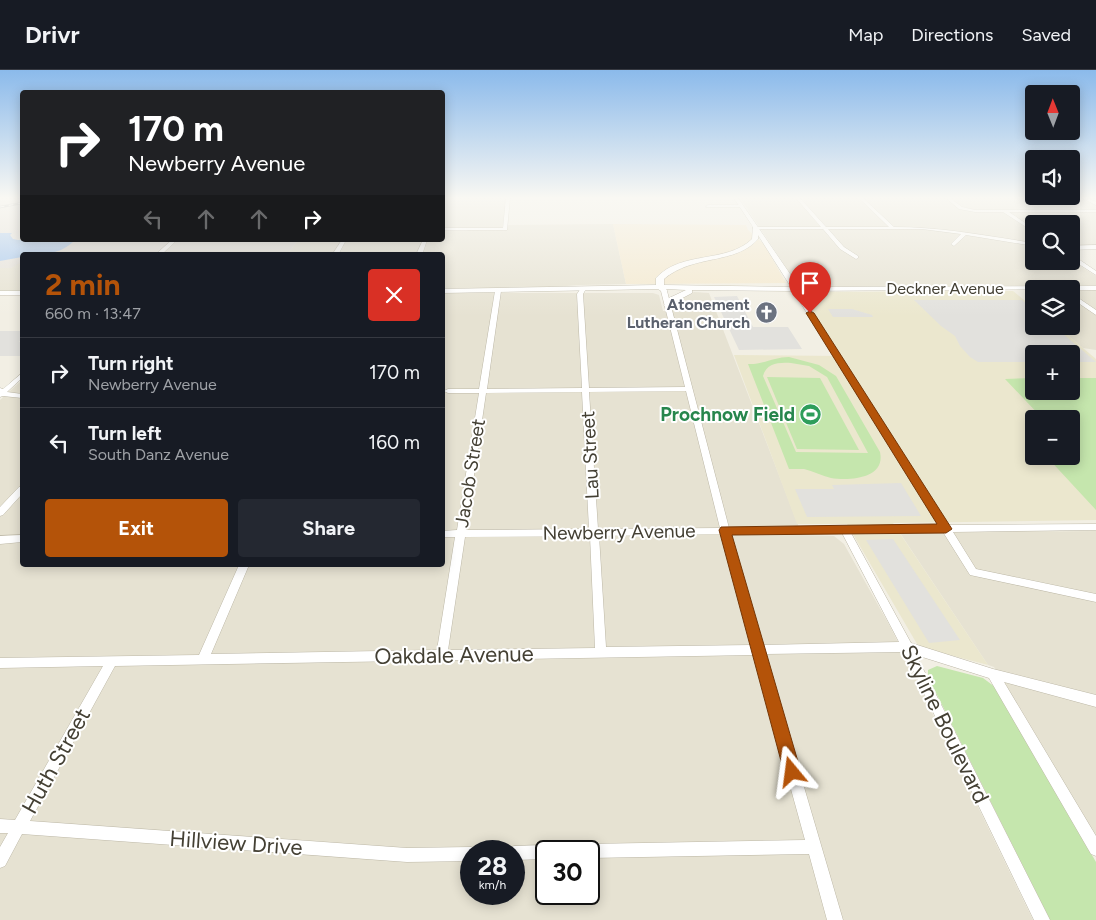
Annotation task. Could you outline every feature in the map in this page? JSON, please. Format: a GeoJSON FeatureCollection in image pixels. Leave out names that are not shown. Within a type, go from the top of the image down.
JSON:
{"type":"FeatureCollection","features":[{"type":"Feature","properties":{"kind":"street"},"geometry":{"type":"LineString","coordinates":[[756,238],[745,248],[682,263],[671,268],[663,286],[725,530],[835,920]]}},
{"type":"Feature","properties":{"kind":"street"},"geometry":{"type":"LineString","coordinates":[[663,286],[677,270],[689,264],[749,251],[760,241],[759,238]]}},
{"type":"Feature","properties":{"kind":"street"},"geometry":{"type":"LineString","coordinates":[[763,238],[795,285],[795,289],[973,572],[1096,598]]}},
{"type":"Feature","properties":{"kind":"street"},"geometry":{"type":"LineString","coordinates":[[833,238],[842,248],[856,257]]}},
{"type":"Feature","properties":{"kind":"street"},"geometry":{"type":"LineString","coordinates":[[954,244],[960,238]]}},
{"type":"Feature","properties":{"kind":"street"},"geometry":{"type":"LineString","coordinates":[[992,238],[1025,243]]}},
{"type":"Feature","properties":{"kind":"street"},"geometry":{"type":"LineString","coordinates":[[161,252],[173,242]]}},
{"type":"Feature","properties":{"kind":"street"},"geometry":{"type":"LineString","coordinates":[[1080,248],[1096,247]]}},
{"type":"Feature","properties":{"kind":"street"},"geometry":{"type":"LineString","coordinates":[[1080,262],[1096,273]]}},
{"type":"Feature","properties":{"kind":"street","name":"Deckner Avenue"},"geometry":{"type":"LineString","coordinates":[[583,289],[590,291],[663,286],[689,291],[1025,288]]}},
{"type":"Feature","properties":{"kind":"street","name":"Deckner Avenue"},"geometry":{"type":"LineString","coordinates":[[445,291],[663,286],[795,289]]}},
{"type":"Feature","properties":{"kind":"street","name":"Deckner Avenue"},"geometry":{"type":"LineString","coordinates":[[1080,288],[1096,288]]}},
{"type":"Feature","properties":{"kind":"street","name":"Lau Street"},"geometry":{"type":"LineString","coordinates":[[583,289],[580,294],[601,652]]}},
{"type":"Feature","properties":{"kind":"street","name":"Jacob Street"},"geometry":{"type":"LineString","coordinates":[[442,655],[498,291]]}},
{"type":"Feature","properties":{"kind":"street"},"geometry":{"type":"LineString","coordinates":[[668,306],[672,300],[689,291]]}},
{"type":"Feature","properties":{"kind":"street"},"geometry":{"type":"LineString","coordinates":[[0,293],[20,293]]}},
{"type":"Feature","properties":{"kind":"street"},"geometry":{"type":"LineString","coordinates":[[1080,301],[1096,313]]}},
{"type":"Feature","properties":{"kind":"street"},"geometry":{"type":"LineString","coordinates":[[20,377],[1,392],[10,396],[20,396]]}},
{"type":"Feature","properties":{"kind":"street"},"geometry":{"type":"LineString","coordinates":[[448,391],[690,390]]}},
{"type":"Feature","properties":{"kind":"street"},"geometry":{"type":"LineString","coordinates":[[0,513],[20,491]]}},
{"type":"Feature","properties":{"kind":"street","name":"Newberry Avenue"},"geometry":{"type":"LineString","coordinates":[[445,534],[1096,527]]}},
{"type":"Feature","properties":{"kind":"street","name":"Skyline Boulevard"},"geometry":{"type":"LineString","coordinates":[[844,529],[907,647],[1042,920]]}},
{"type":"Feature","properties":{"kind":"street"},"geometry":{"type":"LineString","coordinates":[[0,540],[20,539]]}},
{"type":"Feature","properties":{"kind":"street"},"geometry":{"type":"LineString","coordinates":[[203,659],[243,567]]}},
{"type":"Feature","properties":{"kind":"street","name":"Oakdale Avenue"},"geometry":{"type":"LineString","coordinates":[[0,663],[907,647],[993,674],[1096,702]]}},
{"type":"Feature","properties":{"kind":"street","name":"Huth Street"},"geometry":{"type":"LineString","coordinates":[[0,861],[112,660]]}},
{"type":"Feature","properties":{"kind":"street"},"geometry":{"type":"LineString","coordinates":[[993,674],[1096,849]]}},
{"type":"Feature","properties":{"kind":"street","name":"Hillview Drive"},"geometry":{"type":"LineString","coordinates":[[0,826],[407,855],[460,854]]}},
{"type":"Feature","properties":{"kind":"street"},"geometry":{"type":"LineString","coordinates":[[600,851],[813,847]]}},
{"type":"Feature","properties":{"kind":"shaded area"},"geometry":{"type":"Polygon","coordinates":[[[0,238],[20,238],[20,242],[297,242],[289,252],[20,252],[20,263],[11,268],[0,268],[0,238]]]}},
{"type":"Feature","properties":{"kind":"shaded area"},"geometry":{"type":"Polygon","coordinates":[[[445,238],[616,238],[626,284],[580,285],[498,291],[445,288],[445,252],[289,252],[297,242],[445,242],[445,238]]]}},
{"type":"Feature","properties":{"kind":"shaded area"},"geometry":{"type":"Polygon","coordinates":[[[616,238],[757,238],[764,244],[786,283],[626,284],[616,238]]]}},
{"type":"Feature","properties":{"kind":"shaded area"},"geometry":{"type":"Polygon","coordinates":[[[766,238],[1025,238],[1025,270],[1080,270],[1080,266],[1096,276],[1096,285],[1080,285],[1080,280],[1025,280],[1025,285],[801,287],[797,284],[766,238]]]}},
{"type":"Feature","properties":{"kind":"shaded area"},"geometry":{"type":"Polygon","coordinates":[[[1080,238],[1096,238],[1096,245],[1080,246],[1080,238]]]}},
{"type":"Feature","properties":{"kind":"shaded area"},"geometry":{"type":"Polygon","coordinates":[[[20,262],[20,291],[0,291],[0,268],[11,268],[20,262]]]}},
{"type":"Feature","properties":{"kind":"shaded area"},"geometry":{"type":"Polygon","coordinates":[[[1096,290],[1096,350],[1083,348],[1068,335],[1080,335],[1080,291],[1096,290]]]}},
{"type":"Feature","properties":{"kind":"shaded area"},"geometry":{"type":"Polygon","coordinates":[[[1013,291],[1025,301],[1025,335],[1068,335],[1079,345],[1025,345],[1025,400],[1080,400],[1080,345],[1096,359],[1096,520],[893,523],[988,665],[927,649],[917,644],[847,524],[797,524],[734,355],[842,356],[802,295],[805,292],[1013,291]]]}},
{"type":"Feature","properties":{"kind":"shaded area"},"geometry":{"type":"Polygon","coordinates":[[[694,292],[709,293],[802,535],[834,536],[844,544],[892,630],[1033,920],[0,920],[0,400],[20,382],[20,567],[445,567],[445,293],[653,293],[659,295],[663,311],[674,311],[673,303],[694,292]]]}},
{"type":"Feature","properties":{"kind":"shaded area"},"geometry":{"type":"Polygon","coordinates":[[[737,296],[753,327],[788,327],[802,349],[739,350],[714,297],[737,296]]]}},
{"type":"Feature","properties":{"kind":"shaded area"},"geometry":{"type":"Polygon","coordinates":[[[914,300],[1022,300],[1025,302],[1025,335],[1064,335],[1076,345],[1025,345],[1025,362],[978,362],[970,357],[960,346],[955,336],[941,326],[914,300]]]}},
{"type":"Feature","properties":{"kind":"shaded area"},"geometry":{"type":"Polygon","coordinates":[[[828,309],[852,309],[872,315],[873,317],[833,317],[828,309]]]}},
{"type":"Feature","properties":{"kind":"shaded area"},"geometry":{"type":"Polygon","coordinates":[[[0,331],[20,331],[20,356],[0,356],[0,331]]]}},
{"type":"Feature","properties":{"kind":"shaded area"},"geometry":{"type":"Polygon","coordinates":[[[1080,348],[1096,362],[1080,362],[1080,348]]]}},
{"type":"Feature","properties":{"kind":"shaded area"},"geometry":{"type":"Polygon","coordinates":[[[901,483],[921,516],[807,517],[795,489],[834,489],[832,485],[901,483]]]}},
{"type":"Feature","properties":{"kind":"shaded area"},"geometry":{"type":"Polygon","coordinates":[[[1096,531],[1096,839],[994,667],[988,665],[900,533],[1096,531]]]}},
{"type":"Feature","properties":{"kind":"shaded area"},"geometry":{"type":"Polygon","coordinates":[[[893,539],[960,640],[929,643],[866,540],[893,539]]]}},
{"type":"Feature","properties":{"kind":"green space"},"geometry":{"type":"Polygon","coordinates":[[[784,357],[819,365],[836,376],[880,452],[880,461],[872,473],[856,478],[839,479],[804,469],[789,469],[748,364],[784,357]],[[778,363],[767,368],[763,376],[796,452],[868,453],[827,377],[809,366],[778,363]]]}},
{"type":"Feature","properties":{"kind":"green space","name":"Prochnow Field"},"geometry":{"type":"Polygon","coordinates":[[[767,377],[820,378],[859,450],[797,449],[767,377]]]}},
{"type":"Feature","properties":{"kind":"green space"},"geometry":{"type":"Polygon","coordinates":[[[1025,378],[1025,400],[1080,400],[1080,378],[1096,378],[1096,510],[1054,465],[1080,465],[1080,410],[1034,410],[1005,379],[1025,378]]]}},
{"type":"Feature","properties":{"kind":"green space"},"geometry":{"type":"Polygon","coordinates":[[[937,666],[983,678],[995,687],[1096,862],[1096,920],[1050,920],[928,677],[928,670],[937,666]]]}},
{"type":"Feature","properties":{"kind":"water"},"geometry":{"type":"Polygon","coordinates":[[[0,238],[12,238],[20,240],[20,242],[73,242],[57,251],[20,252],[20,257],[0,261],[0,238]]]}},
{"type":"Feature","properties":{"kind":"place","name":"Atonement Lutheran Church"},"geometry":{"type":"Point","coordinates":[766,313]}},
{"type":"Feature","properties":{"kind":"place","name":"Prochnow Field"},"geometry":{"type":"Point","coordinates":[811,414]}},
{"type":"Feature","properties":{"kind":"route"},"geometry":{"type":"LineString","coordinates":[[792,772],[725,530],[946,529],[810,313]]}}]}
